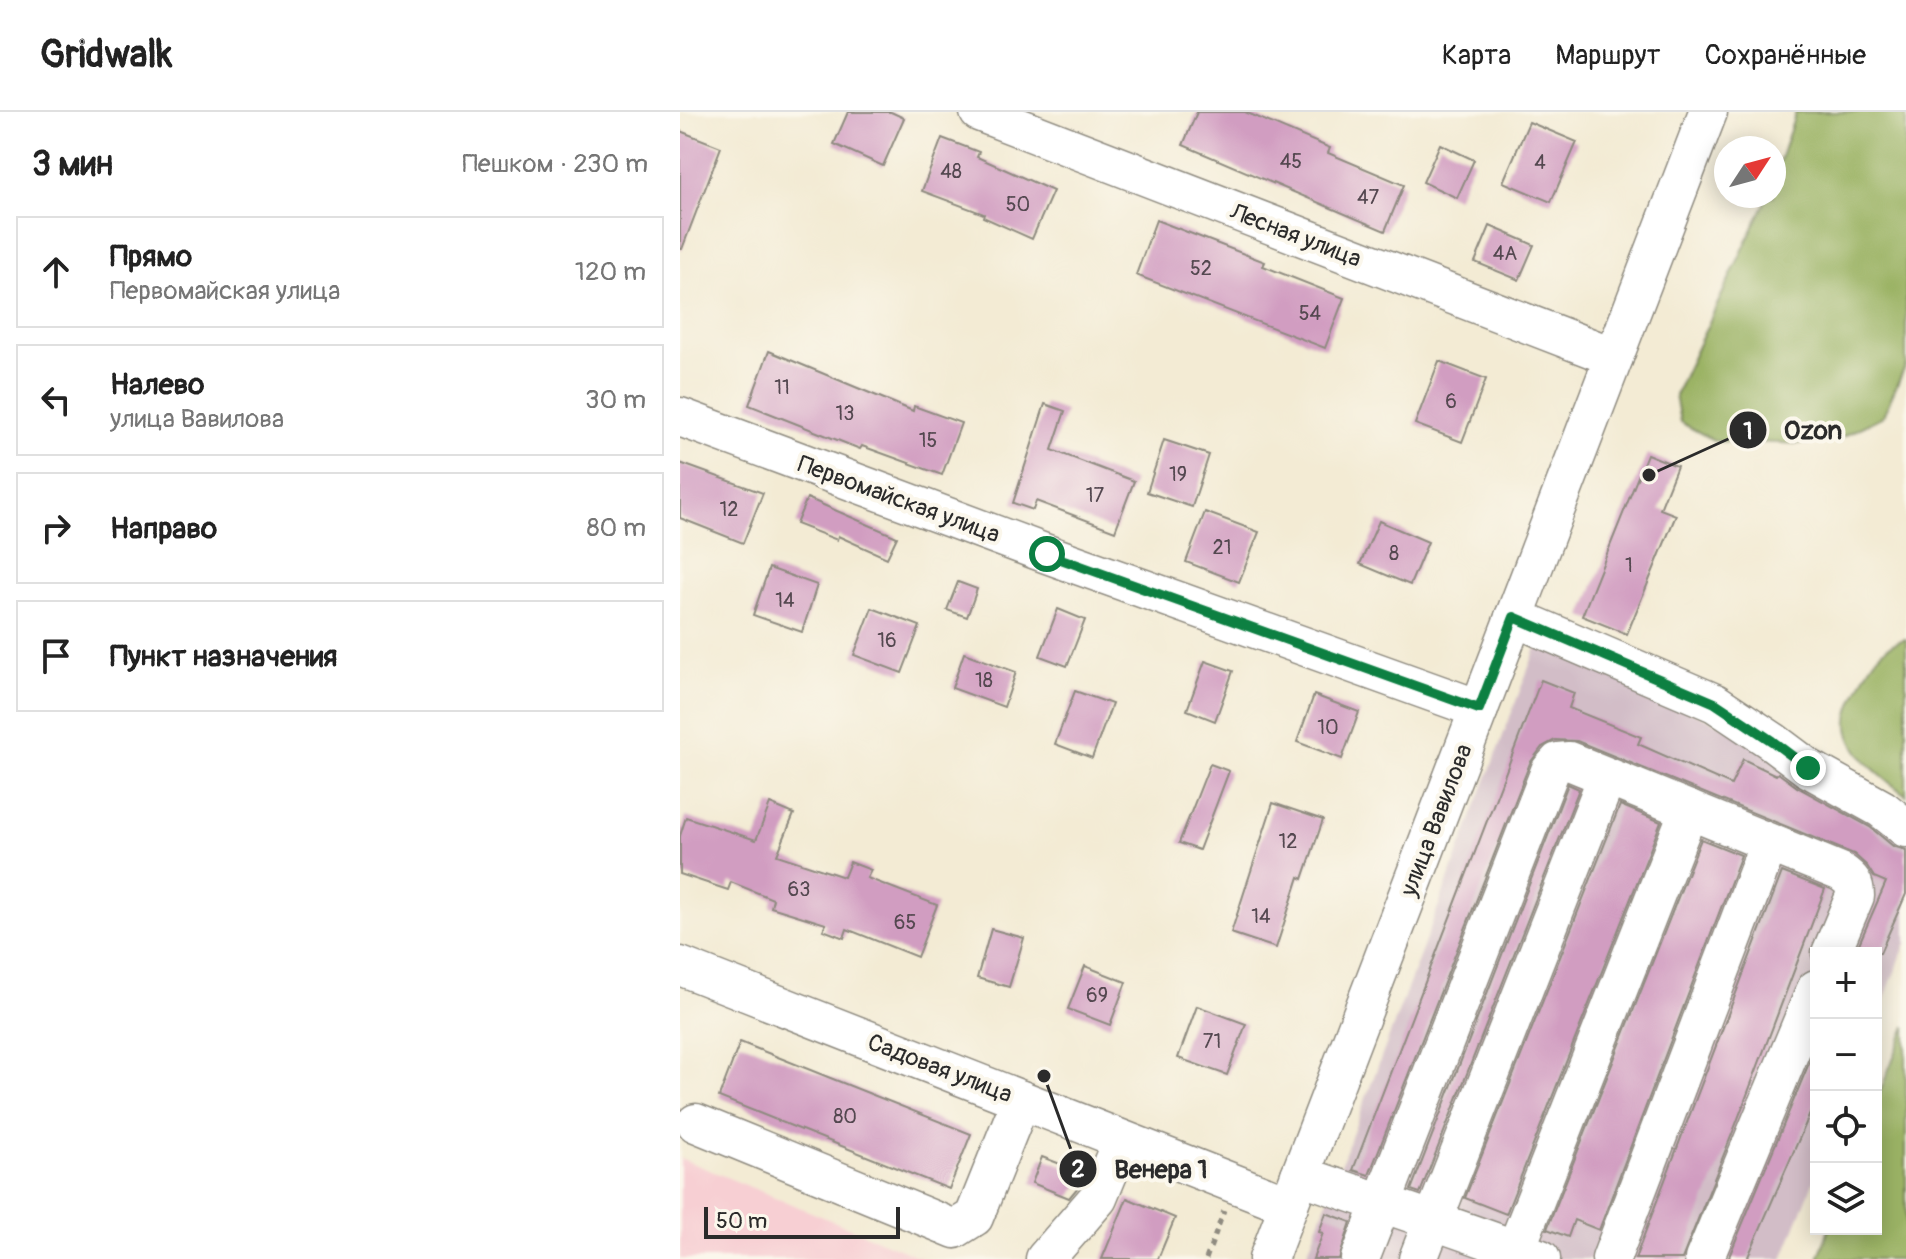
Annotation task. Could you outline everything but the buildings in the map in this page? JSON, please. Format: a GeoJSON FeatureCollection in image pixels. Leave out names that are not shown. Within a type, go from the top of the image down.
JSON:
{"type":"FeatureCollection","features":[{"type":"Feature","properties":{"kind":"street","name":"Лесная улица"},"geometry":{"type":"LineString","coordinates":[[979,112],[1614,357]]}},
{"type":"Feature","properties":{"kind":"street","name":"улица Вавилова"},"geometry":{"type":"LineString","coordinates":[[1268,1259],[1708,112]]}},
{"type":"Feature","properties":{"kind":"street","name":"Первомайская улица"},"geometry":{"type":"LineString","coordinates":[[680,417],[1479,709]]}},
{"type":"Feature","properties":{"kind":"street"},"geometry":{"type":"LineString","coordinates":[[1514,617],[1715,703],[1808,768],[1882,809],[1906,828]]}},
{"type":"Feature","properties":{"kind":"street"},"geometry":{"type":"LineString","coordinates":[[1360,1259],[1550,771],[1558,762],[1569,761],[1841,872],[1851,879],[1855,896],[1834,947]]}},
{"type":"Feature","properties":{"kind":"street"},"geometry":{"type":"LineString","coordinates":[[1418,1259],[1607,777]]}},
{"type":"Feature","properties":{"kind":"street"},"geometry":{"type":"LineString","coordinates":[[1523,1256],[1689,810]]}},
{"type":"Feature","properties":{"kind":"street"},"geometry":{"type":"LineString","coordinates":[[1611,1259],[1769,843]]}},
{"type":"Feature","properties":{"kind":"street","name":"Садовая улица"},"geometry":{"type":"LineString","coordinates":[[680,966],[1122,1140],[1294,1190],[1381,1204],[1459,1228],[1523,1256]]}},
{"type":"Feature","properties":{"kind":"street"},"geometry":{"type":"LineString","coordinates":[[1704,1259],[1810,1003]]}},
{"type":"Feature","properties":{"kind":"street"},"geometry":{"type":"LineString","coordinates":[[696,1123],[955,1229],[974,1217],[1021,1100]]}},
{"type":"Feature","properties":{"kind":"street"},"geometry":{"type":"LineString","coordinates":[[1045,1259],[1093,1205],[1103,1189],[1122,1140]]}},
{"type":"Feature","properties":{"kind":"path"},"geometry":{"type":"LineString","coordinates":[[1206,1259],[1224,1211]]}},
{"type":"Feature","properties":{"kind":"shaded area"},"geometry":{"type":"Polygon","coordinates":[[[1538,643],[1906,808],[1906,943],[1882,1005],[1882,947],[1810,947],[1810,1190],[1783,1259],[1305,1259],[1538,643]]]}},
{"type":"Feature","properties":{"kind":"shaded area"},"geometry":{"type":"Polygon","coordinates":[[[680,1158],[925,1259],[680,1259],[680,1158]]]}},
{"type":"Feature","properties":{"kind":"green space"},"geometry":{"type":"Polygon","coordinates":[[[1796,112],[1906,112],[1906,365],[1883,416],[1842,437],[1807,444],[1715,441],[1680,422],[1675,395],[1762,208],[1786,208],[1786,142],[1796,112]]]}},
{"type":"Feature","properties":{"kind":"green space"},"geometry":{"type":"Polygon","coordinates":[[[1906,639],[1906,795],[1866,761],[1851,739],[1848,727],[1854,698],[1866,674],[1882,652],[1906,639]]]}},
{"type":"Feature","properties":{"kind":"green space"},"geometry":{"type":"Polygon","coordinates":[[[1906,1026],[1906,1259],[1818,1259],[1827,1235],[1882,1235],[1882,1087],[1906,1026]]]}},
{"type":"Feature","properties":{"kind":"place","name":"Ozon"},"geometry":{"type":"Point","coordinates":[1649,475]}},
{"type":"Feature","properties":{"kind":"place","name":"Венера 1"},"geometry":{"type":"Point","coordinates":[1044,1076]}},
{"type":"Feature","properties":{"kind":"route"},"geometry":{"type":"LineString","coordinates":[[1047,554],[1479,709],[1514,617],[1715,703],[1808,768]]}}]}
